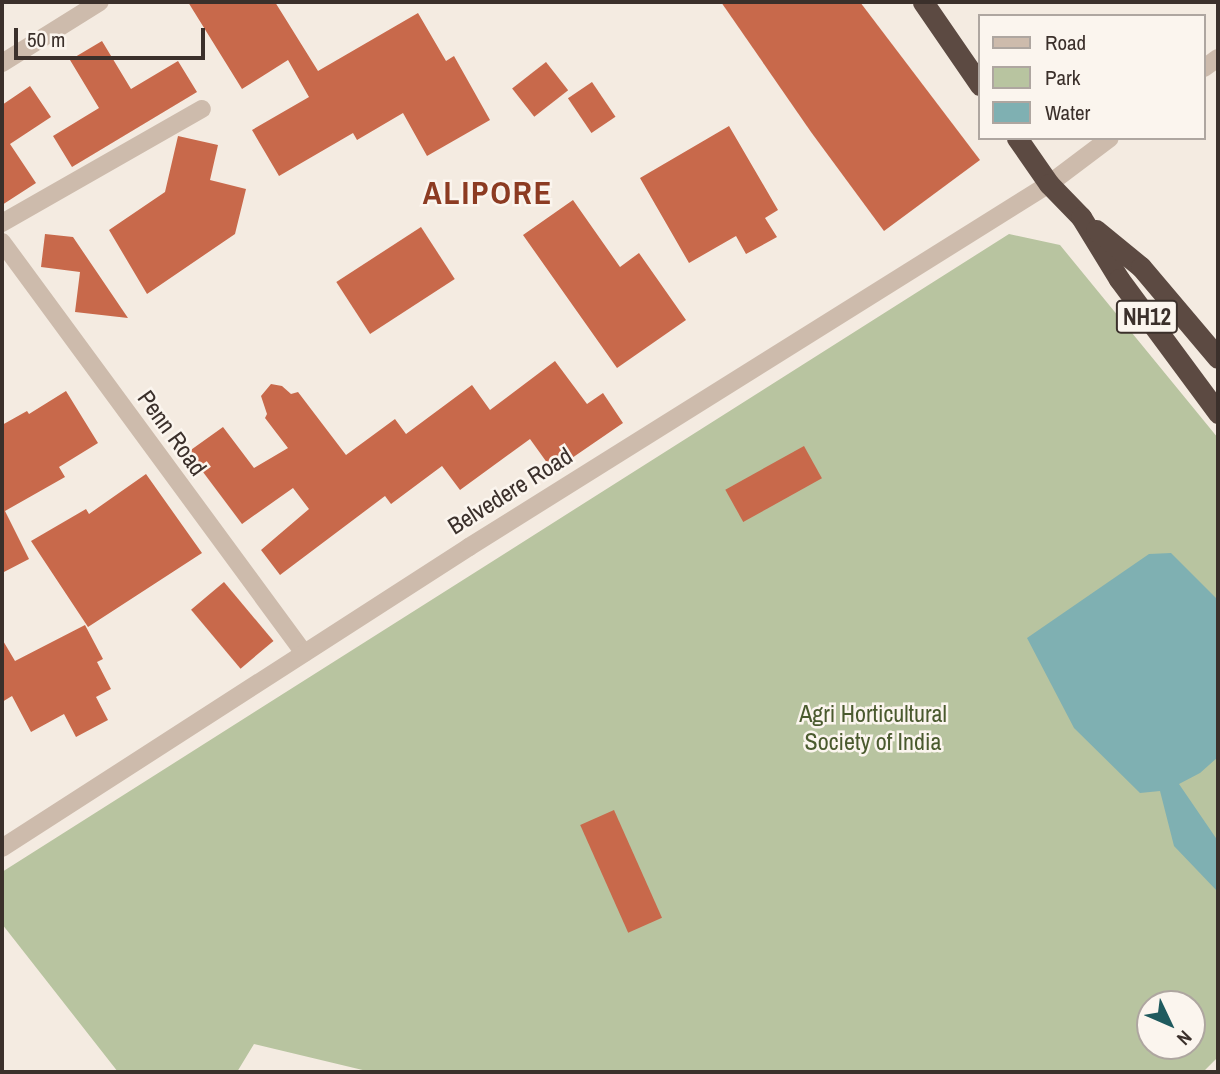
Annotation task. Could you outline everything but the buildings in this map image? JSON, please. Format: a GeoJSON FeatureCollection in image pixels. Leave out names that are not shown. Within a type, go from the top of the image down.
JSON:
{"type":"FeatureCollection","features":[{"type":"Feature","properties":{"kind":"highway"},"geometry":{"type":"LineString","coordinates":[[923,2],[978,82]]}},
{"type":"Feature","properties":{"kind":"highway","name":"NH12"},"geometry":{"type":"LineString","coordinates":[[1018,140],[1049,184],[1081,218],[1141,267],[1218,358]]}},
{"type":"Feature","properties":{"kind":"highway","name":"NH12"},"geometry":{"type":"LineString","coordinates":[[1081,218],[1119,279],[1218,413]]}},
{"type":"Feature","properties":{"kind":"street"},"geometry":{"type":"LineString","coordinates":[[2,63],[100,2]]}},
{"type":"Feature","properties":{"kind":"street"},"geometry":{"type":"LineString","coordinates":[[2,223],[202,109]]}},
{"type":"Feature","properties":{"kind":"street","name":"Belvedere Road"},"geometry":{"type":"LineString","coordinates":[[2,848],[303,653],[1049,184],[1107,140]]}},
{"type":"Feature","properties":{"kind":"street","name":"Penn Road"},"geometry":{"type":"LineString","coordinates":[[2,242],[303,653]]}},
{"type":"Feature","properties":{"kind":"green space","name":"Agri Horticultural Society of India"},"geometry":{"type":"Polygon","coordinates":[[[1009,234],[1060,245],[1218,438],[1218,1057],[1203,1072],[371,1072],[254,1044],[237,1072],[118,1072],[2,924],[2,872],[1009,234]]]}},
{"type":"Feature","properties":{"kind":"water"},"geometry":{"type":"Polygon","coordinates":[[[1171,553],[1218,600],[1218,757],[1200,773],[1179,784],[1218,841],[1218,892],[1174,846],[1160,791],[1140,793],[1074,728],[1027,638],[1149,554],[1171,553]]]}},
{"type":"Feature","properties":{"kind":"district","name":"ALIPORE"},"geometry":{"type":"Point","coordinates":[488,193]}}]}
